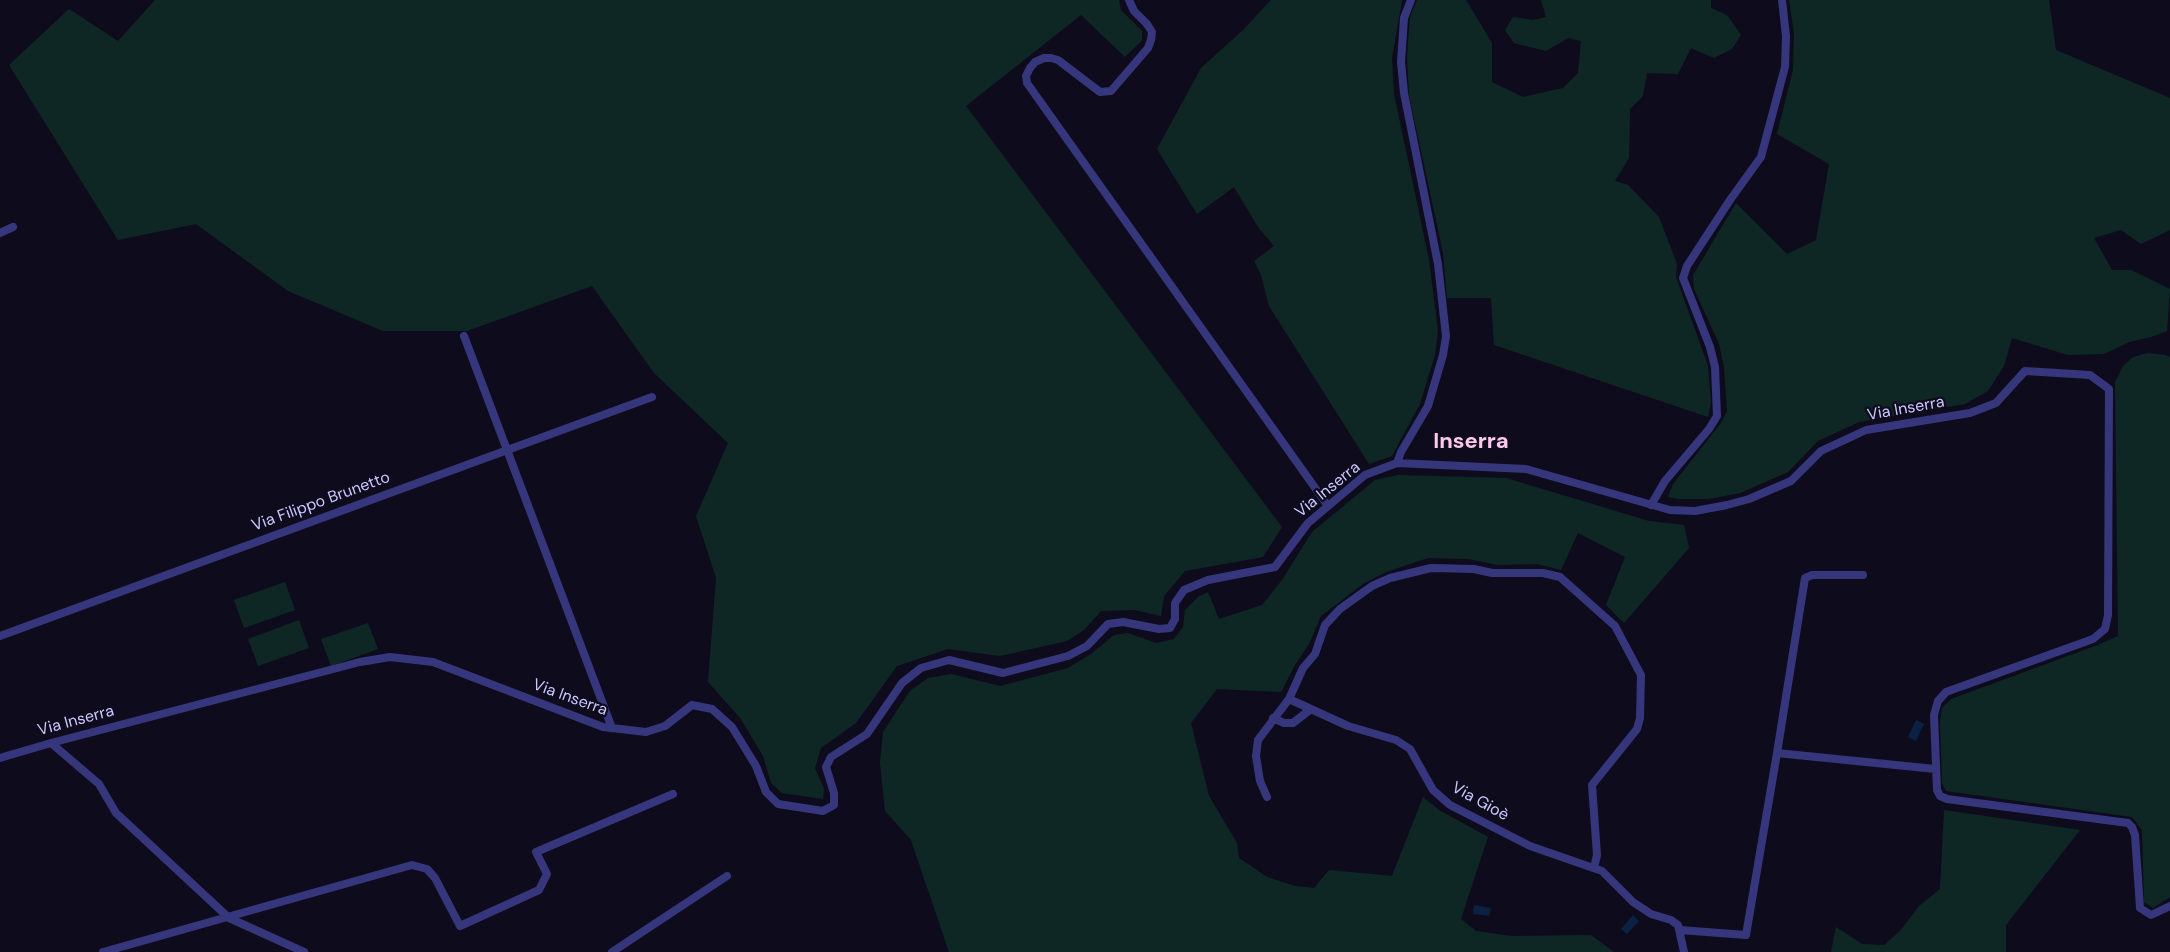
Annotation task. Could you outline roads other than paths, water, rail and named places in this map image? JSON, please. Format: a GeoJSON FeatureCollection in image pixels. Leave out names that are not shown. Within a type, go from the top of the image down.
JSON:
{"type":"FeatureCollection","features":[{"type":"Feature","properties":{"kind":"street"},"geometry":{"type":"LineString","coordinates":[[1129,0],[1134,11],[1152,32],[1151,40],[1148,48],[1111,91],[1100,92],[1058,60],[1051,58],[1035,62],[1029,68],[1026,76],[1027,83],[1328,506]]}},
{"type":"Feature","properties":{"kind":"street"},"geometry":{"type":"LineString","coordinates":[[1397,464],[1401,452],[1428,406],[1443,355],[1446,336],[1438,264],[1404,93],[1401,62],[1404,18],[1411,0]]}},
{"type":"Feature","properties":{"kind":"street"},"geometry":{"type":"LineString","coordinates":[[1651,505],[1665,482],[1709,429],[1716,416],[1715,367],[1710,347],[1683,278],[1687,266],[1761,157],[1785,67],[1786,36],[1782,0]]}},
{"type":"Feature","properties":{"kind":"street"},"geometry":{"type":"LineString","coordinates":[[0,233],[13,227]]}},
{"type":"Feature","properties":{"kind":"street"},"geometry":{"type":"LineString","coordinates":[[464,336],[612,728]]}},
{"type":"Feature","properties":{"kind":"street","name":"Via Inserra"},"geometry":{"type":"LineString","coordinates":[[0,758],[360,662],[390,657],[433,662],[603,727],[646,732],[665,726],[692,705],[712,709],[732,727],[756,766],[766,792],[778,804],[823,811],[834,805],[834,794],[826,767],[831,757],[867,734],[902,683],[921,668],[949,660],[1003,673],[1068,656],[1088,646],[1108,624],[1123,622],[1159,629],[1170,628],[1175,618],[1175,603],[1184,590],[1208,580],[1275,567],[1308,523],[1328,506],[1365,476],[1397,464],[1526,469],[1671,510],[1695,511],[1749,499],[1791,481],[1821,451],[1866,430],[1970,413],[1996,403],[2025,371],[2090,375],[2109,389],[2108,615],[2105,629],[2093,639],[1946,692],[1938,701],[1934,715],[1936,790],[1944,798],[2128,824],[2134,831],[2140,908],[2151,915],[2170,906]]}},
{"type":"Feature","properties":{"kind":"street","name":"Via Filippo Brunetto"},"geometry":{"type":"LineString","coordinates":[[0,636],[652,397]]}},
{"type":"Feature","properties":{"kind":"street"},"geometry":{"type":"LineString","coordinates":[[1267,797],[1260,781],[1256,756],[1258,740],[1289,699],[1303,668],[1315,654],[1325,625],[1340,609],[1372,586],[1390,578],[1431,568],[1492,573],[1543,573],[1560,577],[1615,626],[1641,675],[1638,729],[1593,785],[1596,855],[1594,868]]}},
{"type":"Feature","properties":{"kind":"street"},"geometry":{"type":"LineString","coordinates":[[1684,952],[1680,930],[1746,934],[1805,578],[1812,575],[1863,575]]}},
{"type":"Feature","properties":{"kind":"street","name":"Via Gioè"},"geometry":{"type":"LineString","coordinates":[[1289,699],[1348,726],[1396,740],[1410,749],[1433,790],[1441,799],[1530,846],[1602,872],[1633,902],[1651,914],[1671,920],[1678,925],[1680,930]]}},
{"type":"Feature","properties":{"kind":"street"},"geometry":{"type":"LineString","coordinates":[[1273,718],[1284,723],[1293,723],[1311,709]]}},
{"type":"Feature","properties":{"kind":"street"},"geometry":{"type":"LineString","coordinates":[[51,743],[99,784],[116,813],[229,918],[304,952]]}},
{"type":"Feature","properties":{"kind":"street"},"geometry":{"type":"LineString","coordinates":[[1777,753],[1935,769]]}},
{"type":"Feature","properties":{"kind":"street"},"geometry":{"type":"LineString","coordinates":[[103,952],[412,865],[428,869],[460,926],[539,890],[547,874],[536,852],[673,794]]}},
{"type":"Feature","properties":{"kind":"street"},"geometry":{"type":"LineString","coordinates":[[612,952],[727,876]]}},
{"type":"Feature","properties":{"kind":"water"},"geometry":{"type":"Polygon","coordinates":[[[1916,720],[1924,724],[1916,741],[1908,737],[1916,720]]]}},
{"type":"Feature","properties":{"kind":"water"},"geometry":{"type":"Polygon","coordinates":[[[1474,905],[1491,908],[1489,916],[1473,914],[1474,905]]]}},
{"type":"Feature","properties":{"kind":"water"},"geometry":{"type":"Polygon","coordinates":[[[1633,915],[1639,921],[1627,934],[1621,929],[1633,915]]]}},
{"type":"Feature","properties":{"kind":"district","name":"Inserra"},"geometry":{"type":"Point","coordinates":[1471,442]}}]}
